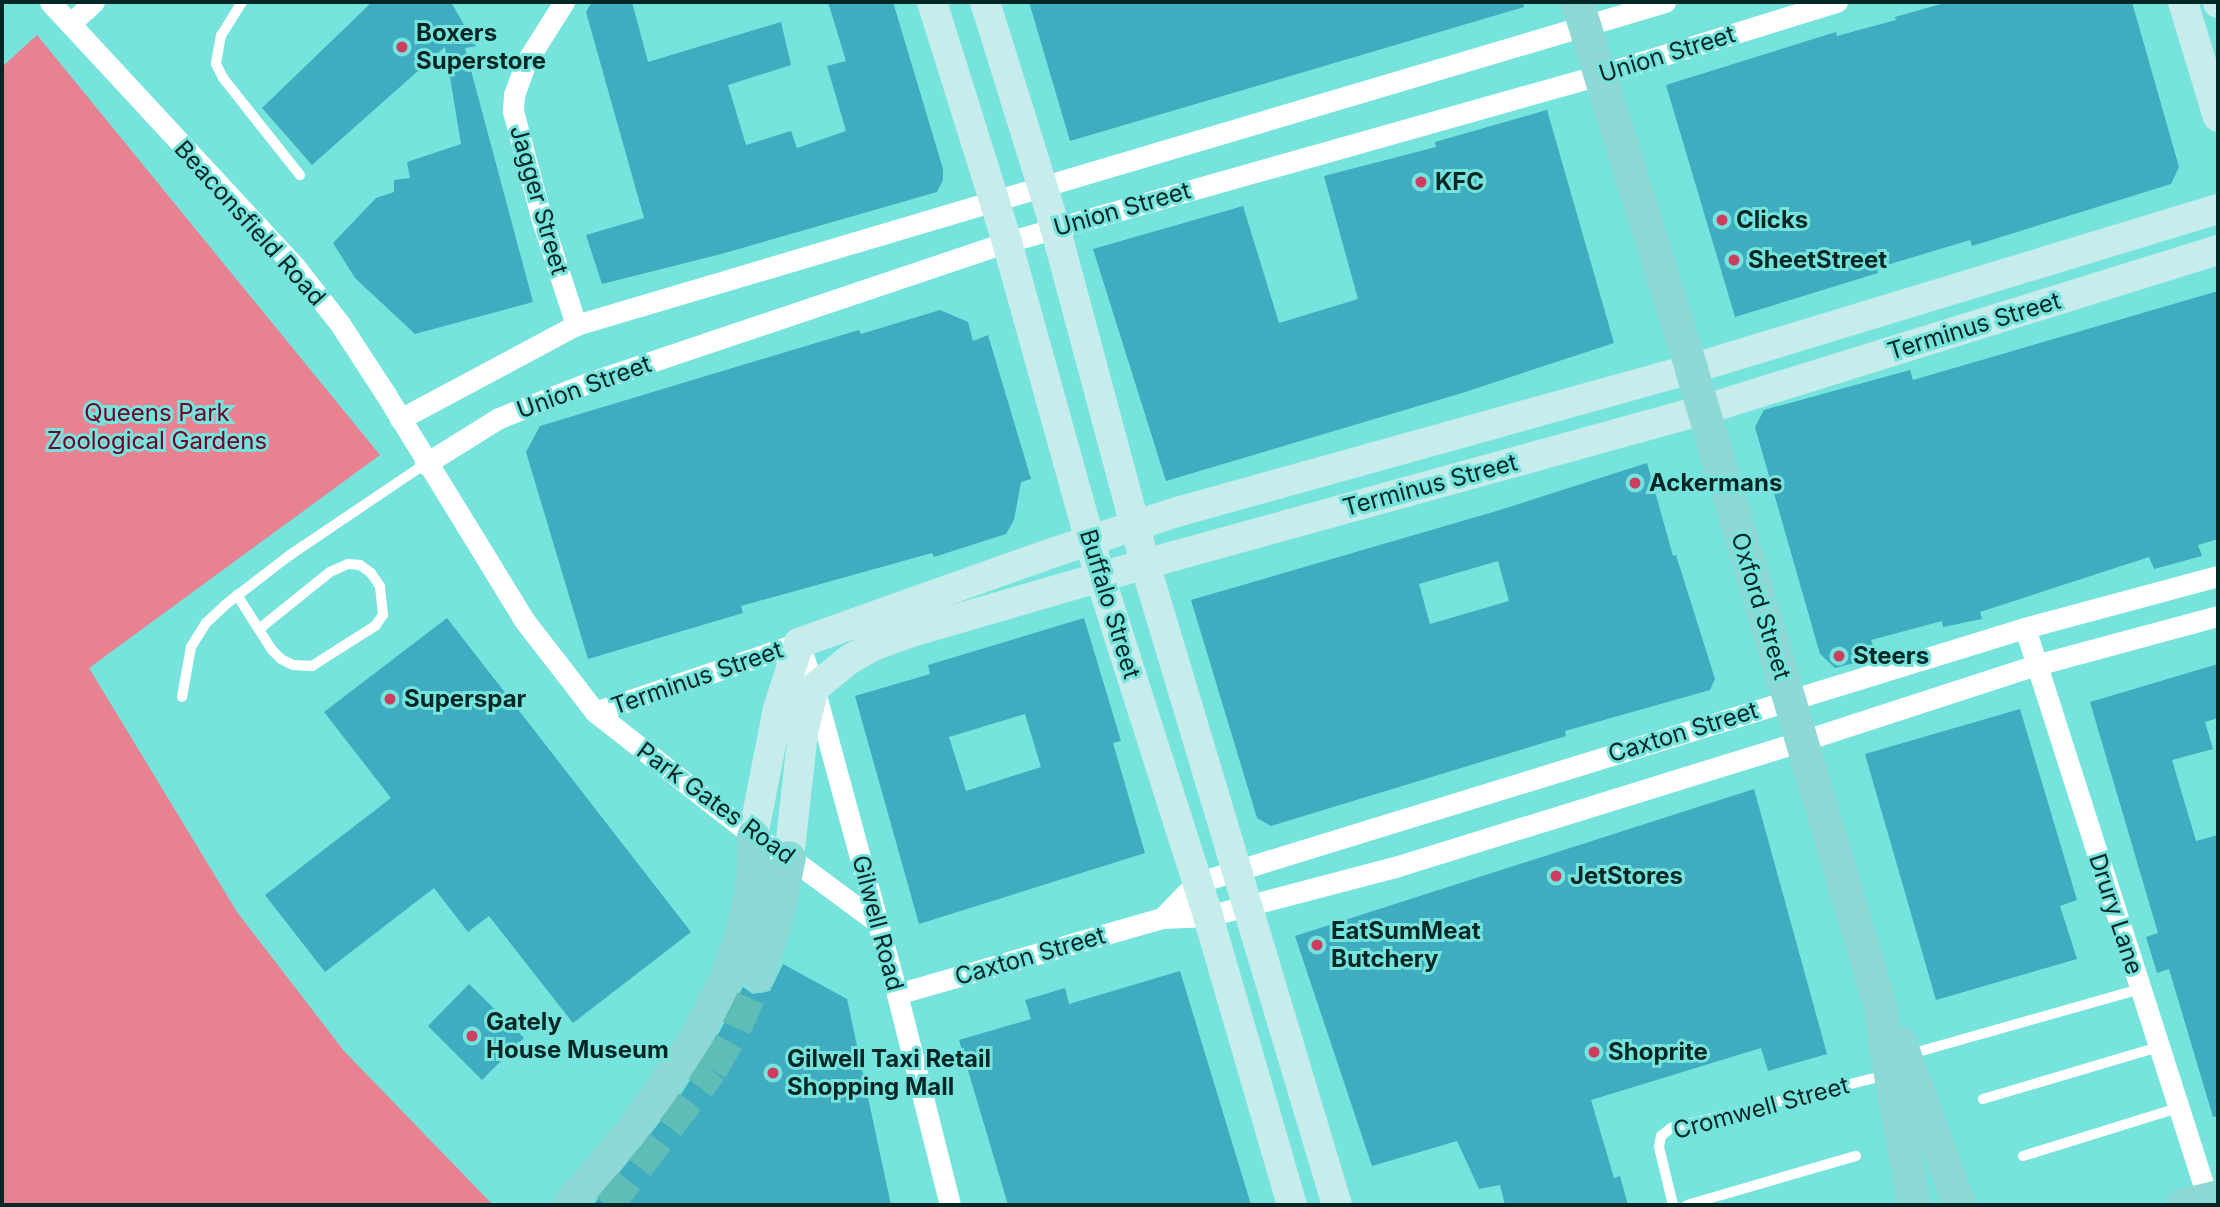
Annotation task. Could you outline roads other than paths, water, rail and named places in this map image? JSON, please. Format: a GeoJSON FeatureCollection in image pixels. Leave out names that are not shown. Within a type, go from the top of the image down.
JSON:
{"type":"FeatureCollection","features":[{"type":"Feature","properties":{"kind":"main road","name":"Oxford Street"},"geometry":{"type":"LineString","coordinates":[[1581,14],[1691,369],[1897,1065],[1959,1205]]}},
{"type":"Feature","properties":{"kind":"main road"},"geometry":{"type":"LineString","coordinates":[[568,1205],[628,1134],[660,1091],[696,1036],[726,978],[743,928],[753,875],[753,836]]}},
{"type":"Feature","properties":{"kind":"main road"},"geometry":{"type":"LineString","coordinates":[[758,976],[776,919],[789,857]]}},
{"type":"Feature","properties":{"kind":"main road","name":"Oxford Street"},"geometry":{"type":"LineString","coordinates":[[1897,1065],[1914,1205]]}},
{"type":"Feature","properties":{"kind":"street","name":"Beaconsfield Road"},"geometry":{"type":"LineString","coordinates":[[50,2],[296,268],[340,324],[425,464]]}},
{"type":"Feature","properties":{"kind":"street"},"geometry":{"type":"LineString","coordinates":[[70,24],[94,2]]}},
{"type":"Feature","properties":{"kind":"street","name":"Jagger Street"},"geometry":{"type":"LineString","coordinates":[[564,2],[526,61],[514,94],[513,111],[541,217],[576,325]]}},
{"type":"Feature","properties":{"kind":"street","name":"Buffalo Street"},"geometry":{"type":"LineString","coordinates":[[932,2],[1007,242],[1100,577],[1208,916],[1292,1205]]}},
{"type":"Feature","properties":{"kind":"street","name":"Buffalo Street"},"geometry":{"type":"LineString","coordinates":[[985,2],[1055,227],[1145,564],[1337,1205]]}},
{"type":"Feature","properties":{"kind":"street","name":"Union Street"},"geometry":{"type":"LineString","coordinates":[[400,419],[576,325],[993,201],[1581,14],[1665,2]]}},
{"type":"Feature","properties":{"kind":"street","name":"Union Street"},"geometry":{"type":"LineString","coordinates":[[425,464],[499,418],[588,383],[1007,242],[1600,75],[1837,2]]}},
{"type":"Feature","properties":{"kind":"street"},"geometry":{"type":"LineString","coordinates":[[2183,2],[2218,117]]}},
{"type":"Feature","properties":{"kind":"street","name":"Terminus Street"},"geometry":{"type":"LineString","coordinates":[[595,712],[1135,527],[1691,369],[2218,209]]}},
{"type":"Feature","properties":{"kind":"street","name":"Terminus Street"},"geometry":{"type":"LineString","coordinates":[[814,688],[850,659],[873,646],[1145,564],[1703,410],[2218,250]]}},
{"type":"Feature","properties":{"kind":"street","name":"Park Gates Road"},"geometry":{"type":"LineString","coordinates":[[425,464],[524,620],[595,712],[753,836],[789,857],[877,922]]}},
{"type":"Feature","properties":{"kind":"street","name":"Caxton Street"},"geometry":{"type":"LineString","coordinates":[[1162,918],[1196,883],[2025,628],[2218,576]]}},
{"type":"Feature","properties":{"kind":"street","name":"Caxton Street"},"geometry":{"type":"LineString","coordinates":[[897,994],[1162,918],[1208,916],[1398,866],[1802,741],[2036,665],[2218,616]]}},
{"type":"Feature","properties":{"kind":"street","name":"Drury Lane"},"geometry":{"type":"LineString","coordinates":[[2025,628],[2178,1108],[2203,1200]]}},
{"type":"Feature","properties":{"kind":"street","name":"Terminus Street"},"geometry":{"type":"LineString","coordinates":[[753,836],[775,721],[799,643]]}},
{"type":"Feature","properties":{"kind":"street","name":"Gilwell Road"},"geometry":{"type":"LineString","coordinates":[[799,643],[814,688],[897,994],[950,1205]]}},
{"type":"Feature","properties":{"kind":"street"},"geometry":{"type":"LineString","coordinates":[[789,857],[803,732],[814,688]]}},
{"type":"Feature","properties":{"kind":"lane"},"geometry":{"type":"LineString","coordinates":[[242,2],[221,34],[216,64],[223,78],[300,175]]}},
{"type":"Feature","properties":{"kind":"lane"},"geometry":{"type":"LineString","coordinates":[[182,697],[191,647],[206,623],[290,555],[425,464]]}},
{"type":"Feature","properties":{"kind":"lane"},"geometry":{"type":"LineString","coordinates":[[237,596],[259,629],[281,659],[293,665],[312,666],[375,626],[383,615],[380,586],[372,573],[360,565],[348,564],[330,572],[259,629]]}},
{"type":"Feature","properties":{"kind":"lane"},"geometry":{"type":"LineString","coordinates":[[1897,1065],[2140,989]]}},
{"type":"Feature","properties":{"kind":"lane"},"geometry":{"type":"LineString","coordinates":[[1983,1099],[2158,1047]]}},
{"type":"Feature","properties":{"kind":"lane","name":"Cromwell Street"},"geometry":{"type":"LineString","coordinates":[[1673,1205],[1661,1162],[1661,1136],[1671,1128],[1897,1065]]}},
{"type":"Feature","properties":{"kind":"lane"},"geometry":{"type":"LineString","coordinates":[[2022,1156],[2178,1108]]}},
{"type":"Feature","properties":{"kind":"lane"},"geometry":{"type":"LineString","coordinates":[[1687,1205],[1856,1156]]}},
{"type":"Feature","properties":{"kind":"tunnel"},"geometry":{"type":"LineString","coordinates":[[607,1205],[711,1069],[735,1027],[758,976]]}},
{"type":"Feature","properties":{"kind":"place","name":"Boxers Superstore"},"geometry":{"type":"Point","coordinates":[402,47]}},
{"type":"Feature","properties":{"kind":"place","name":"KFC"},"geometry":{"type":"Point","coordinates":[1421,182]}},
{"type":"Feature","properties":{"kind":"place","name":"Clicks"},"geometry":{"type":"Point","coordinates":[1722,220]}},
{"type":"Feature","properties":{"kind":"place","name":"SheetStreet"},"geometry":{"type":"Point","coordinates":[1734,260]}},
{"type":"Feature","properties":{"kind":"place","name":"Ackermans"},"geometry":{"type":"Point","coordinates":[1635,483]}},
{"type":"Feature","properties":{"kind":"place","name":"Steers"},"geometry":{"type":"Point","coordinates":[1839,656]}},
{"type":"Feature","properties":{"kind":"place","name":"Superspar"},"geometry":{"type":"Point","coordinates":[390,699]}},
{"type":"Feature","properties":{"kind":"place","name":"JetStores"},"geometry":{"type":"Point","coordinates":[1556,876]}},
{"type":"Feature","properties":{"kind":"place","name":"EatSumMeat Butchery"},"geometry":{"type":"Point","coordinates":[1317,945]}},
{"type":"Feature","properties":{"kind":"place","name":"Gately House Museum"},"geometry":{"type":"Point","coordinates":[472,1036]}},
{"type":"Feature","properties":{"kind":"place","name":"Shoprite"},"geometry":{"type":"Point","coordinates":[1594,1052]}},
{"type":"Feature","properties":{"kind":"place","name":"Gilwell Taxi Retail Shopping Mall"},"geometry":{"type":"Point","coordinates":[773,1073]}},
{"type":"Feature","properties":{"kind":"park label","name":"Queens Park Zoological Gardens"},"geometry":{"type":"Point","coordinates":[157,427]}}]}
